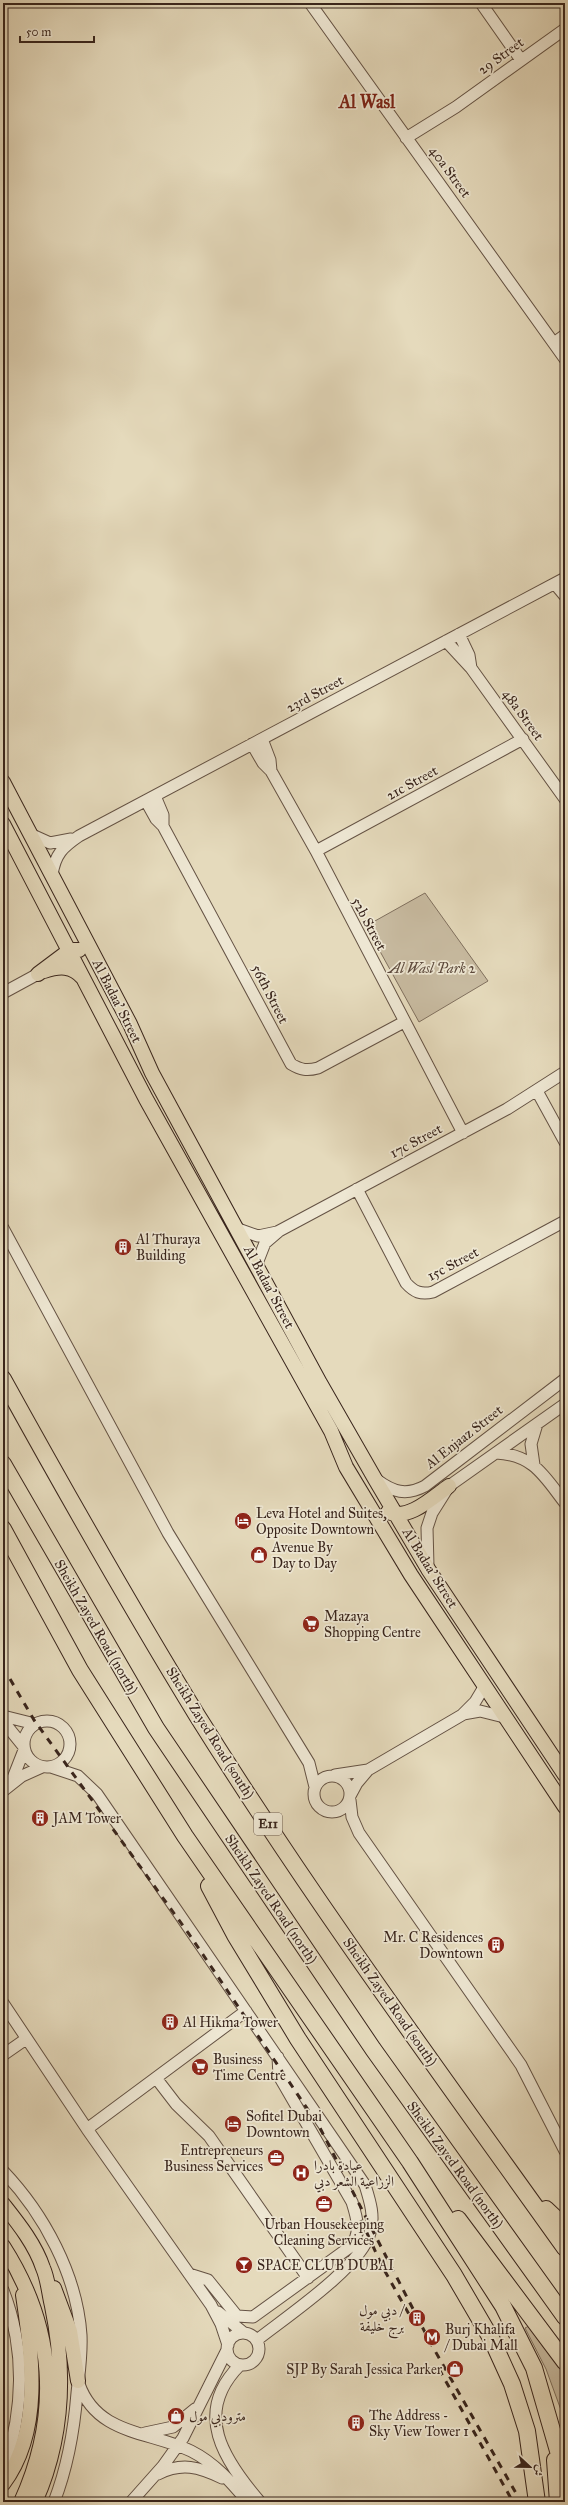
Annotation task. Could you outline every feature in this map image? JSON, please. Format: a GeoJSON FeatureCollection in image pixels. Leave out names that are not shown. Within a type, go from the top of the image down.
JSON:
{"type":"FeatureCollection","features":[{"type":"Feature","properties":{"kind":"highway","name":"Sheikh Zayed Road (south)"},"geometry":{"type":"LineString","coordinates":[[3,1379],[115,1578],[208,1731],[396,2012],[565,2248]]}},
{"type":"Feature","properties":{"kind":"highway","name":"Sheikh Zayed Road (north)"},"geometry":{"type":"LineString","coordinates":[[3,1464],[48,1546],[156,1728],[373,2049],[565,2317]]}},
{"type":"Feature","properties":{"kind":"highway"},"geometry":{"type":"LineString","coordinates":[[3,1529],[84,1676],[185,1836],[410,2162],[515,2326],[534,2368],[565,2475]]}},
{"type":"Feature","properties":{"kind":"highway"},"geometry":{"type":"LineString","coordinates":[[185,1836],[222,1910],[298,2039],[454,2276],[492,2340],[512,2384],[524,2419],[532,2454],[538,2502]]}},
{"type":"Feature","properties":{"kind":"highway"},"geometry":{"type":"LineString","coordinates":[[410,2162],[427,2178],[565,2362]]}},
{"type":"Feature","properties":{"kind":"highway"},"geometry":{"type":"LineString","coordinates":[[516,2179],[565,2227]]}},
{"type":"Feature","properties":{"kind":"highway"},"geometry":{"type":"LineString","coordinates":[[553,2431],[558,2502]]}},
{"type":"Feature","properties":{"kind":"main road","name":"Al Badaa' Street"},"geometry":{"type":"LineString","coordinates":[[3,782],[130,1024],[152,1073],[238,1229],[256,1266],[375,1479],[428,1569],[564,1772]]}},
{"type":"Feature","properties":{"kind":"main road","name":"Al Badaa' Street"},"geometry":{"type":"LineString","coordinates":[[3,824],[70,950],[146,1099],[331,1431],[346,1467],[394,1548],[484,1687],[565,1806]]}},
{"type":"Feature","properties":{"kind":"main road"},"geometry":{"type":"LineString","coordinates":[[38,974],[70,950],[83,952],[113,1007],[130,1024]]}},
{"type":"Feature","properties":{"kind":"main road"},"geometry":{"type":"LineString","coordinates":[[38,974],[61,967],[74,970],[84,979]]}},
{"type":"Feature","properties":{"kind":"main road"},"geometry":{"type":"LineString","coordinates":[[331,1431],[343,1446],[376,1502],[388,1512],[397,1515],[414,1510],[449,1486]]}},
{"type":"Feature","properties":{"kind":"main road"},"geometry":{"type":"LineString","coordinates":[[3,2204],[25,2234],[44,2268],[67,2320],[74,2348],[78,2381]]}},
{"type":"Feature","properties":{"kind":"main road"},"geometry":{"type":"LineString","coordinates":[[3,2246],[31,2298],[42,2333],[48,2386],[47,2409],[39,2453],[21,2502]]}},
{"type":"Feature","properties":{"kind":"main road"},"geometry":{"type":"LineString","coordinates":[[35,2502],[54,2444],[61,2398],[60,2350],[44,2268]]}},
{"type":"Feature","properties":{"kind":"main road"},"geometry":{"type":"LineString","coordinates":[[3,2484],[21,2450],[27,2426],[30,2401],[30,2343],[21,2279]]}},
{"type":"Feature","properties":{"kind":"street","name":"40a Street"},"geometry":{"type":"LineString","coordinates":[[310,3],[559,345],[565,359]]}},
{"type":"Feature","properties":{"kind":"street"},"geometry":{"type":"LineString","coordinates":[[481,3],[521,60]]}},
{"type":"Feature","properties":{"kind":"street","name":"29 Street"},"geometry":{"type":"LineString","coordinates":[[409,141],[565,28]]}},
{"type":"Feature","properties":{"kind":"street"},"geometry":{"type":"LineString","coordinates":[[559,345],[565,335]]}},
{"type":"Feature","properties":{"kind":"street","name":"23rd Street"},"geometry":{"type":"LineString","coordinates":[[52,875],[57,854],[79,836],[565,578]]}},
{"type":"Feature","properties":{"kind":"street"},"geometry":{"type":"LineString","coordinates":[[555,584],[565,596]]}},
{"type":"Feature","properties":{"kind":"street","name":"48a Street"},"geometry":{"type":"LineString","coordinates":[[459,634],[469,655],[471,668]]}},
{"type":"Feature","properties":{"kind":"street","name":"48a Street"},"geometry":{"type":"LineString","coordinates":[[446,642],[471,668],[565,799]]}},
{"type":"Feature","properties":{"kind":"street","name":"21c Street"},"geometry":{"type":"LineString","coordinates":[[316,852],[523,740]]}},
{"type":"Feature","properties":{"kind":"street","name":"52b Street"},"geometry":{"type":"LineString","coordinates":[[257,742],[270,760],[271,771],[316,852],[463,1133]]}},
{"type":"Feature","properties":{"kind":"street","name":"56th Street"},"geometry":{"type":"LineString","coordinates":[[150,798],[162,815],[163,826],[291,1064],[299,1069],[309,1071],[318,1068],[404,1022]]}},
{"type":"Feature","properties":{"kind":"street","name":"23rd Street"},"geometry":{"type":"LineString","coordinates":[[30,834],[50,843],[79,836]]}},
{"type":"Feature","properties":{"kind":"street"},"geometry":{"type":"LineString","coordinates":[[3,993],[38,974]]}},
{"type":"Feature","properties":{"kind":"street","name":"17c Street"},"geometry":{"type":"LineString","coordinates":[[256,1266],[266,1243],[279,1231],[463,1133],[537,1091],[565,1072]]}},
{"type":"Feature","properties":{"kind":"street"},"geometry":{"type":"LineString","coordinates":[[537,1091],[565,1142]]}},
{"type":"Feature","properties":{"kind":"street","name":"15c Street"},"geometry":{"type":"LineString","coordinates":[[357,1189],[406,1283],[418,1292],[425,1294],[433,1292],[565,1221]]}},
{"type":"Feature","properties":{"kind":"street"},"geometry":{"type":"LineString","coordinates":[[3,1228],[168,1533],[312,1770],[315,1787],[315,1801],[326,1811],[340,1810],[350,1798],[357,1783],[368,1770],[462,1715],[475,1702],[484,1687]]}},
{"type":"Feature","properties":{"kind":"street","name":"17c Street"},"geometry":{"type":"LineString","coordinates":[[238,1229],[258,1236],[279,1231]]}},
{"type":"Feature","properties":{"kind":"street","name":"Al Enjaaz Street"},"geometry":{"type":"LineString","coordinates":[[375,1479],[396,1492],[406,1493],[420,1489],[565,1379]]}},
{"type":"Feature","properties":{"kind":"street","name":"Al Enjaaz Street"},"geometry":{"type":"LineString","coordinates":[[428,1569],[425,1540],[426,1528],[432,1512],[449,1486],[565,1404]]}},
{"type":"Feature","properties":{"kind":"street"},"geometry":{"type":"LineString","coordinates":[[534,1465],[531,1444],[536,1424]]}},
{"type":"Feature","properties":{"kind":"street"},"geometry":{"type":"LineString","coordinates":[[496,1453],[520,1457],[534,1465],[565,1503]]}},
{"type":"Feature","properties":{"kind":"street"},"geometry":{"type":"LineString","coordinates":[[462,1715],[487,1712],[504,1717]]}},
{"type":"Feature","properties":{"kind":"street"},"geometry":{"type":"LineString","coordinates":[[3,1716],[35,1724],[51,1721],[65,1729],[69,1736],[69,1752],[62,1762],[22,1776],[7,1788]]}},
{"type":"Feature","properties":{"kind":"street"},"geometry":{"type":"LineString","coordinates":[[3,1720],[24,1748],[31,1761],[78,1776],[97,1794],[365,2185],[371,2206],[372,2220],[364,2246],[356,2258],[257,2340]]}},
{"type":"Feature","properties":{"kind":"street"},"geometry":{"type":"LineString","coordinates":[[7,1788],[24,1748],[26,1733],[35,1724]]}},
{"type":"Feature","properties":{"kind":"street"},"geometry":{"type":"LineString","coordinates":[[300,1748],[318,1767],[347,1783],[352,1817],[360,1833],[521,2066],[565,2151]]}},
{"type":"Feature","properties":{"kind":"street"},"geometry":{"type":"LineString","coordinates":[[315,1787],[321,1779],[333,1775],[368,1770]]}},
{"type":"Feature","properties":{"kind":"street"},"geometry":{"type":"LineString","coordinates":[[3,2003],[87,2129],[211,2305],[221,2324],[227,2347],[234,2362],[240,2364],[250,2363],[258,2356],[259,2351],[257,2340]]}},
{"type":"Feature","properties":{"kind":"street"},"geometry":{"type":"LineString","coordinates":[[87,2129],[246,2011]]}},
{"type":"Feature","properties":{"kind":"street"},"geometry":{"type":"LineString","coordinates":[[3,2055],[26,2039]]}},
{"type":"Feature","properties":{"kind":"street"},"geometry":{"type":"LineString","coordinates":[[189,2274],[208,2280],[233,2313],[247,2318],[257,2314],[350,2247],[357,2236],[358,2229],[349,2196],[279,2076],[278,2057]]}},
{"type":"Feature","properties":{"kind":"street"},"geometry":{"type":"LineString","coordinates":[[156,2078],[176,2104],[209,2136],[308,2278]]}},
{"type":"Feature","properties":{"kind":"street"},"geometry":{"type":"LineString","coordinates":[[3,2171],[28,2201],[44,2226],[69,2281],[76,2304],[80,2334],[78,2381],[72,2442],[54,2502]]}},
{"type":"Feature","properties":{"kind":"street"},"geometry":{"type":"LineString","coordinates":[[3,2290],[17,2338],[20,2381],[16,2423],[3,2471]]}},
{"type":"Feature","properties":{"kind":"street"},"geometry":{"type":"LineString","coordinates":[[211,2305],[244,2333],[257,2340]]}},
{"type":"Feature","properties":{"kind":"street"},"geometry":{"type":"LineString","coordinates":[[131,2502],[155,2476],[178,2446],[204,2398],[227,2347],[234,2336],[244,2333]]}},
{"type":"Feature","properties":{"kind":"street"},"geometry":{"type":"LineString","coordinates":[[240,2364],[228,2378],[222,2390],[218,2403],[216,2421],[220,2439],[229,2464],[260,2502]]}},
{"type":"Feature","properties":{"kind":"street"},"geometry":{"type":"LineString","coordinates":[[78,2381],[86,2400],[100,2416],[117,2426],[143,2433],[178,2446],[205,2459],[232,2483],[248,2502]]}},
{"type":"Feature","properties":{"kind":"street"},"geometry":{"type":"LineString","coordinates":[[143,2433],[173,2427],[190,2415],[204,2398]]}},
{"type":"Feature","properties":{"kind":"street"},"geometry":{"type":"LineString","coordinates":[[155,2476],[178,2466],[193,2467],[232,2483]]}},
{"type":"Feature","properties":{"kind":"green space","name":"Al Wasl Park 2"},"geometry":{"type":"Polygon","coordinates":[[[425,893],[488,981],[419,1022],[366,926],[425,893]]]}},
{"type":"Feature","properties":{"kind":"green space"},"geometry":{"type":"Polygon","coordinates":[[[529,2326],[565,2375],[565,2421],[546,2369],[525,2328],[529,2326]]]}},
{"type":"Feature","properties":{"kind":"railway"},"geometry":{"type":"LineString","coordinates":[[3,1667],[34,1720],[189,1934],[319,2126],[430,2342],[521,2502]]}},
{"type":"Feature","properties":{"kind":"railway"},"geometry":{"type":"LineString","coordinates":[[361,2220],[382,2266],[410,2316]]}},
{"type":"Feature","properties":{"kind":"railway"},"geometry":{"type":"LineString","coordinates":[[439,2369],[513,2502]]}},
{"type":"Feature","properties":{"kind":"place","name":"Al Thuraya Building"},"geometry":{"type":"Point","coordinates":[123,1247]}},
{"type":"Feature","properties":{"kind":"place","name":"Leva Hotel and Suites, Opposite Downtown"},"geometry":{"type":"Point","coordinates":[243,1521]}},
{"type":"Feature","properties":{"kind":"place","name":"Avenue By Day to Day"},"geometry":{"type":"Point","coordinates":[259,1555]}},
{"type":"Feature","properties":{"kind":"place","name":"Mazaya Shopping Centre"},"geometry":{"type":"Point","coordinates":[311,1624]}},
{"type":"Feature","properties":{"kind":"place","name":"JAM Tower"},"geometry":{"type":"Point","coordinates":[40,1818]}},
{"type":"Feature","properties":{"kind":"place","name":"Mr. C Residences Downtown"},"geometry":{"type":"Point","coordinates":[496,1945]}},
{"type":"Feature","properties":{"kind":"place","name":"Al Hikma Tower"},"geometry":{"type":"Point","coordinates":[170,2022]}},
{"type":"Feature","properties":{"kind":"place","name":"Business Time Centre"},"geometry":{"type":"Point","coordinates":[200,2067]}},
{"type":"Feature","properties":{"kind":"place","name":"Sofitel Dubai Downtown"},"geometry":{"type":"Point","coordinates":[233,2124]}},
{"type":"Feature","properties":{"kind":"place","name":"Entrepreneurs Business Services"},"geometry":{"type":"Point","coordinates":[276,2158]}},
{"type":"Feature","properties":{"kind":"place","name":"عيادة بادرا الزراعية الشعر دبي"},"geometry":{"type":"Point","coordinates":[301,2173]}},
{"type":"Feature","properties":{"kind":"place","name":"Urban Housekeeping Cleaning Services"},"geometry":{"type":"Point","coordinates":[324,2204]}},
{"type":"Feature","properties":{"kind":"place","name":"SPACE CLUB DUBAI"},"geometry":{"type":"Point","coordinates":[244,2265]}},
{"type":"Feature","properties":{"kind":"place","name":"دبي مول / برج خليفة"},"geometry":{"type":"Point","coordinates":[417,2318]}},
{"type":"Feature","properties":{"kind":"place","name":"Burj Khalifa / Dubai Mall"},"geometry":{"type":"Point","coordinates":[432,2337]}},
{"type":"Feature","properties":{"kind":"place","name":"SJP By Sarah Jessica Parker"},"geometry":{"type":"Point","coordinates":[455,2369]}},
{"type":"Feature","properties":{"kind":"place","name":"مترودبي مول"},"geometry":{"type":"Point","coordinates":[176,2416]}},
{"type":"Feature","properties":{"kind":"place","name":"The Address - Sky View Tower 1"},"geometry":{"type":"Point","coordinates":[356,2423]}},
{"type":"Feature","properties":{"kind":"district","name":"Al Wasl"},"geometry":{"type":"Point","coordinates":[367,102]}}]}
